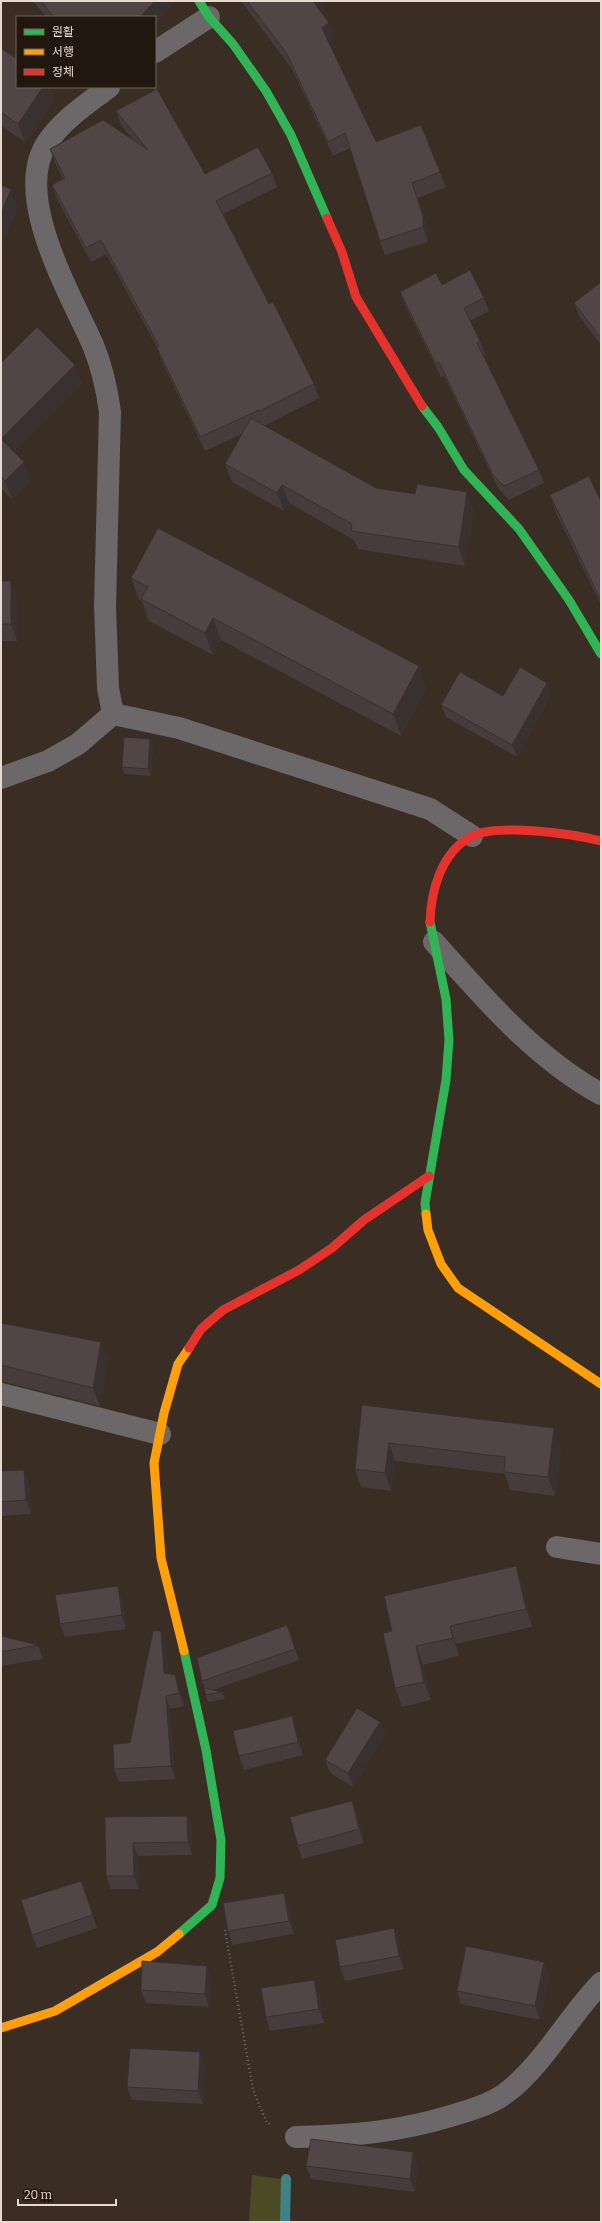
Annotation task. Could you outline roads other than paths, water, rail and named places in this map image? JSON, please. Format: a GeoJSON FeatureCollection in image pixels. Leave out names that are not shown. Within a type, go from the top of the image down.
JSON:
{"type":"FeatureCollection","features":[{"type":"Feature","properties":{"kind":"street"},"geometry":{"type":"LineString","coordinates":[[156,51],[204,9],[233,44],[266,92],[291,135],[342,252],[356,298],[418,401],[438,427],[464,470],[519,529],[569,600],[601,654]]}},
{"type":"Feature","properties":{"kind":"street"},"geometry":{"type":"LineString","coordinates":[[108,88],[66,120],[47,143],[40,157],[36,172],[36,188],[44,232],[57,270],[93,346],[107,386],[110,412],[105,606],[108,688],[113,714]]}},
{"type":"Feature","properties":{"kind":"street"},"geometry":{"type":"LineString","coordinates":[[1,778],[48,761],[78,744],[113,714]]}},
{"type":"Feature","properties":{"kind":"street"},"geometry":{"type":"LineString","coordinates":[[113,714],[179,728],[430,809],[472,836]]}},
{"type":"Feature","properties":{"kind":"street"},"geometry":{"type":"LineString","coordinates":[[601,841],[563,834],[504,831],[472,836],[453,852],[438,877],[431,899],[430,925],[446,999],[450,1040],[446,1080],[425,1203],[428,1230],[441,1264],[458,1288],[601,1384]]}},
{"type":"Feature","properties":{"kind":"street"},"geometry":{"type":"LineString","coordinates":[[434,942],[475,988],[531,1043],[579,1082],[601,1094]]}},
{"type":"Feature","properties":{"kind":"street"},"geometry":{"type":"LineString","coordinates":[[1,2028],[55,2011],[158,1952],[212,1905],[220,1878],[221,1840],[206,1750],[177,1618],[161,1558],[154,1463],[178,1364],[201,1330],[223,1310],[299,1270],[332,1248],[364,1220],[429,1176]]}},
{"type":"Feature","properties":{"kind":"street"},"geometry":{"type":"LineString","coordinates":[[1,1394],[160,1434]]}},
{"type":"Feature","properties":{"kind":"street"},"geometry":{"type":"LineString","coordinates":[[557,1547],[601,1554]]}},
{"type":"Feature","properties":{"kind":"street"},"geometry":{"type":"LineString","coordinates":[[296,2137],[352,2136],[429,2123],[474,2109],[506,2093],[528,2071],[601,1983]]}},
{"type":"Feature","properties":{"kind":"waterway"},"geometry":{"type":"LineString","coordinates":[[285,2222],[286,2179]]}}]}
